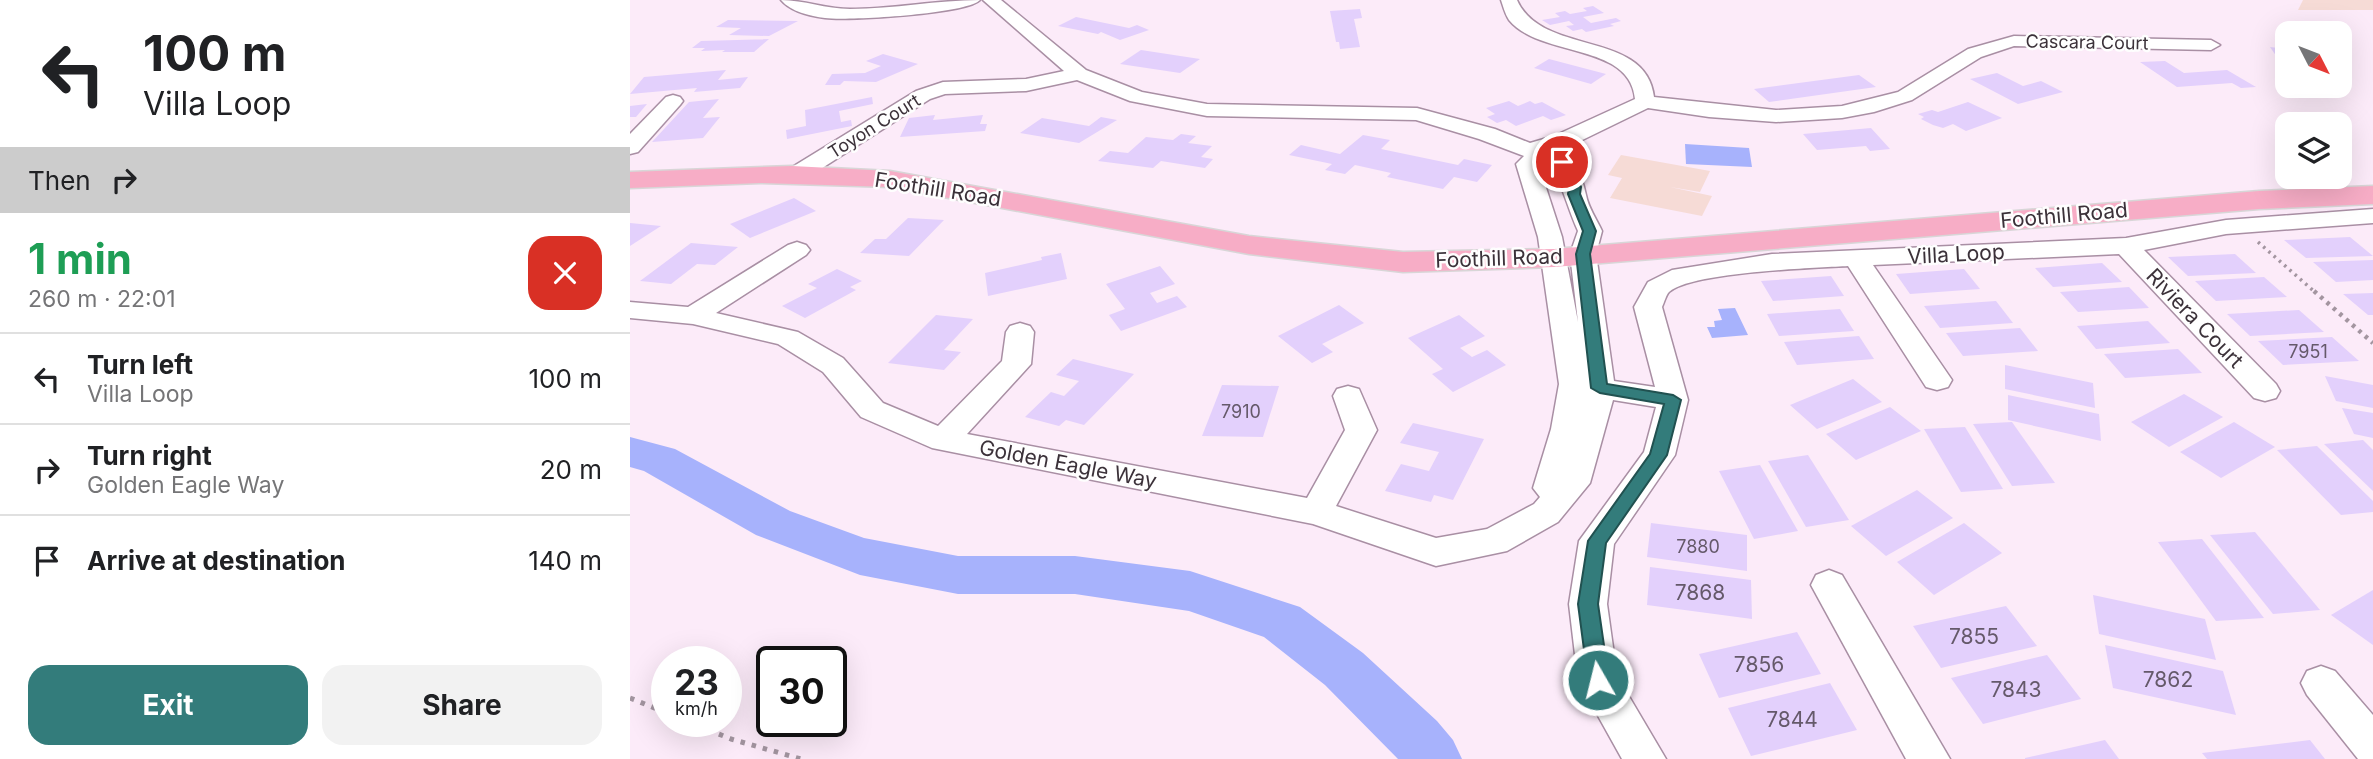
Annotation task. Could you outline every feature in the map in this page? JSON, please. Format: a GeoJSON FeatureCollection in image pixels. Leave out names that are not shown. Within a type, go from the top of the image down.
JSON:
{"type":"FeatureCollection","features":[{"type":"Feature","properties":{"kind":"main road","name":"Foothill Road"},"geometry":{"type":"LineString","coordinates":[[630,180],[730,174],[890,179],[1249,245],[1391,261],[1569,256],[2259,200],[2370,213]]}},
{"type":"Feature","properties":{"kind":"street"},"geometry":{"type":"LineString","coordinates":[[789,0],[809,11],[848,14],[897,11],[972,0]]}},
{"type":"Feature","properties":{"kind":"street"},"geometry":{"type":"LineString","coordinates":[[991,0],[1080,74],[1137,97],[1207,110],[1417,114],[1550,177],[1562,141],[1645,102],[1642,82],[1629,67],[1595,50],[1531,29],[1517,20],[1509,0]]}},
{"type":"Feature","properties":{"kind":"street","name":"Cascara Court"},"geometry":{"type":"LineString","coordinates":[[1645,102],[1765,116],[1842,111],[1905,96],[1966,57],[1984,48],[2014,41],[2211,45]]}},
{"type":"Feature","properties":{"kind":"street","name":"Toyon Court"},"geometry":{"type":"LineString","coordinates":[[797,174],[923,95],[943,88],[1026,85],[1080,74]]}},
{"type":"Feature","properties":{"kind":"street"},"geometry":{"type":"LineString","coordinates":[[630,147],[673,101]]}},
{"type":"Feature","properties":{"kind":"street","name":"Golden Eagle Way"},"geometry":{"type":"LineString","coordinates":[[1550,177],[1590,231],[1569,256]]}},
{"type":"Feature","properties":{"kind":"street","name":"Golden Eagle Way"},"geometry":{"type":"LineString","coordinates":[[630,310],[693,316],[788,338],[833,365],[872,410],[943,440],[1316,512],[1436,552],[1495,541],[1529,524],[1561,499],[1573,483],[1594,415],[1587,386],[1569,256],[1550,177]]}},
{"type":"Feature","properties":{"kind":"street","name":"Villa Loop"},"geometry":{"type":"LineString","coordinates":[[1645,759],[1598,680],[1588,604],[1597,541],[1659,455],[1673,400],[1648,307],[1657,288],[1681,276],[1772,262],[2126,246],[2240,226],[2370,213]]}},
{"type":"Feature","properties":{"kind":"street","name":"Riviera Court"},"geometry":{"type":"LineString","coordinates":[[2126,246],[2265,391]]}},
{"type":"Feature","properties":{"kind":"street"},"geometry":{"type":"LineString","coordinates":[[693,316],[797,250]]}},
{"type":"Feature","properties":{"kind":"street"},"geometry":{"type":"LineString","coordinates":[[1855,258],[1937,380]]}},
{"type":"Feature","properties":{"kind":"street"},"geometry":{"type":"LineString","coordinates":[[943,440],[1016,364],[1020,332]]}},
{"type":"Feature","properties":{"kind":"street"},"geometry":{"type":"LineString","coordinates":[[1587,386],[1673,400]]}},
{"type":"Feature","properties":{"kind":"street"},"geometry":{"type":"LineString","coordinates":[[1316,512],[1361,430],[1348,396]]}},
{"type":"Feature","properties":{"kind":"street"},"geometry":{"type":"LineString","coordinates":[[1829,585],[1929,759]]}},
{"type":"Feature","properties":{"kind":"street"},"geometry":{"type":"LineString","coordinates":[[2321,683],[2373,746]]}},
{"type":"Feature","properties":{"kind":"path"},"geometry":{"type":"LineString","coordinates":[[2240,226],[2373,343]]}},
{"type":"Feature","properties":{"kind":"path"},"geometry":{"type":"LineString","coordinates":[[630,698],[651,707]]}},
{"type":"Feature","properties":{"kind":"path"},"geometry":{"type":"LineString","coordinates":[[726,737],[801,759]]}},
{"type":"Feature","properties":{"kind":"shaded area"},"geometry":{"type":"Polygon","coordinates":[[[2303,0],[2373,0],[2373,10],[2298,10],[2303,0]]]}},
{"type":"Feature","properties":{"kind":"shaded area"},"geometry":{"type":"Polygon","coordinates":[[[1621,155],[1710,171],[1700,192],[1670,187],[1712,196],[1702,216],[1610,198],[1622,178],[1608,175],[1621,155]]]}},
{"type":"Feature","properties":{"kind":"water"},"geometry":{"type":"Polygon","coordinates":[[[1685,144],[1749,148],[1752,167],[1686,164],[1685,144]]]}},
{"type":"Feature","properties":{"kind":"water"},"geometry":{"type":"Polygon","coordinates":[[[1735,308],[1748,335],[1712,338],[1707,327],[1715,327],[1714,321],[1722,320],[1718,309],[1735,308]]]}},
{"type":"Feature","properties":{"kind":"building"},"geometry":{"type":"Polygon","coordinates":[[[1593,6],[1604,13],[1583,17],[1591,23],[1616,18],[1621,21],[1610,24],[1614,26],[1586,32],[1582,29],[1573,31],[1566,26],[1574,25],[1569,21],[1550,25],[1542,20],[1560,17],[1555,13],[1587,11],[1583,8],[1593,6]]]}},
{"type":"Feature","properties":{"kind":"building"},"geometry":{"type":"Polygon","coordinates":[[[1360,9],[1362,18],[1354,19],[1360,47],[1340,49],[1330,11],[1360,9]]]}},
{"type":"Feature","properties":{"kind":"building"},"geometry":{"type":"Polygon","coordinates":[[[1076,17],[1129,28],[1137,25],[1149,30],[1120,40],[1101,32],[1098,34],[1058,26],[1076,17]]]}},
{"type":"Feature","properties":{"kind":"building"},"geometry":{"type":"Polygon","coordinates":[[[728,20],[798,21],[769,36],[729,35],[741,28],[716,27],[728,20]]]}},
{"type":"Feature","properties":{"kind":"building"},"geometry":{"type":"Polygon","coordinates":[[[769,39],[754,52],[701,51],[705,48],[692,48],[701,41],[769,39]]]}},
{"type":"Feature","properties":{"kind":"building"},"geometry":{"type":"Polygon","coordinates":[[[1141,50],[1200,59],[1180,73],[1120,64],[1141,50]]]}},
{"type":"Feature","properties":{"kind":"building"},"geometry":{"type":"Polygon","coordinates":[[[883,54],[918,64],[876,82],[844,81],[840,85],[825,85],[832,74],[865,73],[881,66],[866,61],[883,54]]]}},
{"type":"Feature","properties":{"kind":"building"},"geometry":{"type":"Polygon","coordinates":[[[1549,59],[1606,74],[1591,84],[1534,68],[1549,59]]]}},
{"type":"Feature","properties":{"kind":"building"},"geometry":{"type":"Polygon","coordinates":[[[2165,61],[2184,73],[2227,70],[2256,87],[2241,88],[2232,83],[2177,87],[2140,62],[2165,61]]]}},
{"type":"Feature","properties":{"kind":"building"},"geometry":{"type":"Polygon","coordinates":[[[726,70],[718,80],[748,77],[740,88],[694,92],[697,88],[630,94],[644,77],[726,70]]]}},
{"type":"Feature","properties":{"kind":"building"},"geometry":{"type":"Polygon","coordinates":[[[1997,73],[2023,86],[2041,81],[2063,92],[2018,104],[1970,79],[1997,73]]]}},
{"type":"Feature","properties":{"kind":"building"},"geometry":{"type":"Polygon","coordinates":[[[1859,75],[1876,87],[1769,102],[1754,89],[1859,75]]]}},
{"type":"Feature","properties":{"kind":"building"},"geometry":{"type":"Polygon","coordinates":[[[872,97],[873,104],[839,111],[841,122],[851,120],[852,126],[787,139],[786,130],[806,126],[805,110],[872,97]]]}},
{"type":"Feature","properties":{"kind":"building"},"geometry":{"type":"Polygon","coordinates":[[[719,99],[703,118],[720,117],[703,138],[652,142],[689,102],[719,99]]]}},
{"type":"Feature","properties":{"kind":"building"},"geometry":{"type":"Polygon","coordinates":[[[1509,101],[1518,106],[1530,101],[1535,104],[1542,102],[1566,115],[1551,120],[1543,116],[1516,126],[1506,120],[1497,123],[1487,117],[1495,114],[1486,108],[1509,101]]]}},
{"type":"Feature","properties":{"kind":"building"},"geometry":{"type":"Polygon","coordinates":[[[1968,102],[2002,118],[1966,131],[1953,124],[1943,128],[1933,125],[1921,119],[1924,117],[1918,114],[1932,110],[1938,112],[1968,102]]]}},
{"type":"Feature","properties":{"kind":"building"},"geometry":{"type":"Polygon","coordinates":[[[647,104],[636,117],[630,117],[630,106],[647,104]]]}},
{"type":"Feature","properties":{"kind":"building"},"geometry":{"type":"Polygon","coordinates":[[[935,115],[933,120],[983,115],[980,124],[987,124],[985,131],[900,137],[909,118],[935,115]]]}},
{"type":"Feature","properties":{"kind":"building"},"geometry":{"type":"Polygon","coordinates":[[[1101,117],[1117,120],[1079,143],[1020,133],[1042,118],[1089,126],[1101,117]]]}},
{"type":"Feature","properties":{"kind":"building"},"geometry":{"type":"Polygon","coordinates":[[[1871,128],[1890,149],[1870,151],[1866,146],[1817,150],[1803,134],[1871,128]]]}},
{"type":"Feature","properties":{"kind":"building"},"geometry":{"type":"Polygon","coordinates":[[[1181,134],[1196,136],[1188,143],[1212,146],[1201,157],[1213,159],[1205,168],[1161,161],[1153,168],[1098,161],[1110,151],[1128,153],[1146,137],[1173,140],[1181,134]]]}},
{"type":"Feature","properties":{"kind":"building"},"geometry":{"type":"Polygon","coordinates":[[[1363,135],[1390,140],[1381,149],[1458,165],[1464,159],[1492,165],[1477,182],[1454,177],[1443,189],[1387,177],[1391,173],[1355,165],[1345,174],[1325,170],[1332,164],[1289,155],[1301,145],[1340,154],[1363,135]]]}},
{"type":"Feature","properties":{"kind":"building"},"geometry":{"type":"Polygon","coordinates":[[[794,198],[816,211],[750,238],[730,224],[794,198]]]}},
{"type":"Feature","properties":{"kind":"building"},"geometry":{"type":"Polygon","coordinates":[[[908,218],[944,220],[909,256],[860,253],[875,239],[886,239],[908,218]]]}},
{"type":"Feature","properties":{"kind":"building"},"geometry":{"type":"Polygon","coordinates":[[[630,223],[661,226],[630,246],[630,223]]]}},
{"type":"Feature","properties":{"kind":"building"},"geometry":{"type":"Polygon","coordinates":[[[2350,237],[2373,256],[2306,258],[2284,240],[2350,237]]]}},
{"type":"Feature","properties":{"kind":"building"},"geometry":{"type":"Polygon","coordinates":[[[691,243],[738,247],[715,265],[697,264],[671,284],[640,281],[691,243]]]}},
{"type":"Feature","properties":{"kind":"building"},"geometry":{"type":"Polygon","coordinates":[[[1061,253],[1067,279],[988,296],[985,273],[1061,253]]]}},
{"type":"Feature","properties":{"kind":"building"},"geometry":{"type":"Polygon","coordinates":[[[2235,254],[2256,273],[2188,276],[2168,257],[2235,254]]]}},
{"type":"Feature","properties":{"kind":"building"},"geometry":{"type":"Polygon","coordinates":[[[2373,260],[2373,280],[2336,282],[2313,262],[2373,260]]]}},
{"type":"Feature","properties":{"kind":"building"},"geometry":{"type":"Polygon","coordinates":[[[2102,263],[2122,282],[2053,287],[2035,268],[2102,263]]]}},
{"type":"Feature","properties":{"kind":"building"},"geometry":{"type":"Polygon","coordinates":[[[1160,266],[1175,284],[1150,293],[1157,303],[1177,296],[1187,307],[1121,331],[1109,315],[1125,309],[1106,284],[1160,266]]]}},
{"type":"Feature","properties":{"kind":"building"},"geometry":{"type":"Polygon","coordinates":[[[837,269],[862,281],[850,287],[856,290],[805,318],[782,306],[817,288],[808,284],[837,269]]]}},
{"type":"Feature","properties":{"kind":"building"},"geometry":{"type":"Polygon","coordinates":[[[1964,269],[1980,289],[1910,294],[1896,274],[1964,269]]]}},
{"type":"Feature","properties":{"kind":"building"},"geometry":{"type":"Polygon","coordinates":[[[1831,276],[1844,296],[1773,301],[1761,281],[1831,276]]]}},
{"type":"Feature","properties":{"kind":"building"},"geometry":{"type":"Polygon","coordinates":[[[2264,277],[2287,297],[2216,301],[2195,281],[2264,277]]]}},
{"type":"Feature","properties":{"kind":"building"},"geometry":{"type":"Polygon","coordinates":[[[2129,287],[2149,308],[2078,312],[2060,292],[2129,287]]]}},
{"type":"Feature","properties":{"kind":"building"},"geometry":{"type":"Polygon","coordinates":[[[2373,293],[2373,315],[2368,315],[2343,294],[2373,293]]]}},
{"type":"Feature","properties":{"kind":"building"},"geometry":{"type":"Polygon","coordinates":[[[1996,301],[2013,323],[1940,328],[1924,306],[1996,301]]]}},
{"type":"Feature","properties":{"kind":"building"},"geometry":{"type":"Polygon","coordinates":[[[1339,305],[1364,323],[1322,344],[1333,352],[1312,363],[1278,336],[1339,305]]]}},
{"type":"Feature","properties":{"kind":"building"},"geometry":{"type":"Polygon","coordinates":[[[1840,309],[1854,331],[1779,336],[1767,314],[1840,309]]]}},
{"type":"Feature","properties":{"kind":"building"},"geometry":{"type":"Polygon","coordinates":[[[2299,310],[2324,332],[2250,336],[2227,314],[2299,310]]]}},
{"type":"Feature","properties":{"kind":"building"},"geometry":{"type":"Polygon","coordinates":[[[936,315],[973,319],[944,350],[961,352],[944,370],[888,363],[936,315]]]}},
{"type":"Feature","properties":{"kind":"building"},"geometry":{"type":"Polygon","coordinates":[[[1459,315],[1485,336],[1460,348],[1472,357],[1487,350],[1506,365],[1453,392],[1432,374],[1443,369],[1408,338],[1459,315]]]}},
{"type":"Feature","properties":{"kind":"building"},"geometry":{"type":"Polygon","coordinates":[[[2148,321],[2170,343],[2096,349],[2077,326],[2148,321]]]}},
{"type":"Feature","properties":{"kind":"building"},"geometry":{"type":"Polygon","coordinates":[[[2020,328],[2038,351],[1963,356],[1946,333],[2020,328]]]}},
{"type":"Feature","properties":{"kind":"building"},"geometry":{"type":"Polygon","coordinates":[[[1859,336],[1874,359],[1797,365],[1784,342],[1859,336]]]}},
{"type":"Feature","properties":{"kind":"building"},"geometry":{"type":"Polygon","coordinates":[[[2332,337],[2359,361],[2283,365],[2258,341],[2332,337]]]}},
{"type":"Feature","properties":{"kind":"building"},"geometry":{"type":"Polygon","coordinates":[[[2178,349],[2202,373],[2125,378],[2104,354],[2178,349]]]}},
{"type":"Feature","properties":{"kind":"building"},"geometry":{"type":"Polygon","coordinates":[[[1073,359],[1134,374],[1084,425],[1066,420],[1059,426],[1025,417],[1051,392],[1064,396],[1079,381],[1056,375],[1073,359]]]}},
{"type":"Feature","properties":{"kind":"building"},"geometry":{"type":"Polygon","coordinates":[[[2005,365],[2093,383],[2095,408],[2005,389],[2005,365]]]}},
{"type":"Feature","properties":{"kind":"building"},"geometry":{"type":"Polygon","coordinates":[[[2325,376],[2373,385],[2373,408],[2336,401],[2325,376]]]}},
{"type":"Feature","properties":{"kind":"building"},"geometry":{"type":"Polygon","coordinates":[[[1853,379],[1882,402],[1817,429],[1790,405],[1853,379]]]}},
{"type":"Feature","properties":{"kind":"building"},"geometry":{"type":"Polygon","coordinates":[[[1222,385],[1279,386],[1263,437],[1202,436],[1222,385]]]}},
{"type":"Feature","properties":{"kind":"building"},"geometry":{"type":"Polygon","coordinates":[[[2184,394],[2223,417],[2169,447],[2131,422],[2184,394]]]}},
{"type":"Feature","properties":{"kind":"building"},"geometry":{"type":"Polygon","coordinates":[[[2008,395],[2099,414],[2101,441],[2008,420],[2008,395]]]}},
{"type":"Feature","properties":{"kind":"building"},"geometry":{"type":"Polygon","coordinates":[[[1890,407],[1921,431],[1856,460],[1826,434],[1890,407]]]}},
{"type":"Feature","properties":{"kind":"building"},"geometry":{"type":"Polygon","coordinates":[[[2342,408],[2373,413],[2373,438],[2354,434],[2342,408]]]}},
{"type":"Feature","properties":{"kind":"building"},"geometry":{"type":"Polygon","coordinates":[[[2012,422],[2055,483],[2012,486],[1973,424],[2012,422]]]}},
{"type":"Feature","properties":{"kind":"building"},"geometry":{"type":"Polygon","coordinates":[[[2234,422],[2275,447],[2221,478],[2180,452],[2234,422]]]}},
{"type":"Feature","properties":{"kind":"building"},"geometry":{"type":"Polygon","coordinates":[[[1413,423],[1484,439],[1453,500],[1434,495],[1431,502],[1385,491],[1401,464],[1429,471],[1439,452],[1400,443],[1413,423]]]}},
{"type":"Feature","properties":{"kind":"building"},"geometry":{"type":"Polygon","coordinates":[[[1965,427],[2003,489],[1961,492],[1924,429],[1965,427]]]}},
{"type":"Feature","properties":{"kind":"building"},"geometry":{"type":"Polygon","coordinates":[[[2363,440],[2373,450],[2373,491],[2324,444],[2363,440]]]}},
{"type":"Feature","properties":{"kind":"building"},"geometry":{"type":"Polygon","coordinates":[[[2317,446],[2373,501],[2373,512],[2341,515],[2277,450],[2317,446]]]}},
{"type":"Feature","properties":{"kind":"building"},"geometry":{"type":"Polygon","coordinates":[[[1808,455],[1849,520],[1806,527],[1768,461],[1808,455]]]}},
{"type":"Feature","properties":{"kind":"building"},"geometry":{"type":"Polygon","coordinates":[[[1760,465],[1798,531],[1754,539],[1719,471],[1760,465]]]}},
{"type":"Feature","properties":{"kind":"building"},"geometry":{"type":"Polygon","coordinates":[[[1917,490],[1953,518],[1886,556],[1851,526],[1917,490]]]}},
{"type":"Feature","properties":{"kind":"building"},"geometry":{"type":"Polygon","coordinates":[[[1651,523],[1747,535],[1747,571],[1647,557],[1651,523]]]}},
{"type":"Feature","properties":{"kind":"building"},"geometry":{"type":"Polygon","coordinates":[[[1964,523],[2002,553],[1934,595],[1897,562],[1964,523]]]}},
{"type":"Feature","properties":{"kind":"building"},"geometry":{"type":"Polygon","coordinates":[[[2255,532],[2320,610],[2273,614],[2210,535],[2255,532]]]}},
{"type":"Feature","properties":{"kind":"building"},"geometry":{"type":"Polygon","coordinates":[[[2202,539],[2264,618],[2216,621],[2158,542],[2202,539]]]}},
{"type":"Feature","properties":{"kind":"building"},"geometry":{"type":"Polygon","coordinates":[[[1650,567],[1751,580],[1752,619],[1647,605],[1650,567]]]}},
{"type":"Feature","properties":{"kind":"building"},"geometry":{"type":"Polygon","coordinates":[[[2373,590],[2373,645],[2331,615],[2373,590]]]}},
{"type":"Feature","properties":{"kind":"building"},"geometry":{"type":"Polygon","coordinates":[[[2093,595],[2205,619],[2216,660],[2099,634],[2093,595]]]}},
{"type":"Feature","properties":{"kind":"building"},"geometry":{"type":"Polygon","coordinates":[[[2006,606],[2037,646],[1941,668],[1913,626],[2006,606]]]}},
{"type":"Feature","properties":{"kind":"building"},"geometry":{"type":"Polygon","coordinates":[[[1797,632],[1821,674],[1719,698],[1699,654],[1797,632]]]}},
{"type":"Feature","properties":{"kind":"building"},"geometry":{"type":"Polygon","coordinates":[[[2105,645],[2223,671],[2236,715],[2113,688],[2105,645]]]}},
{"type":"Feature","properties":{"kind":"building"},"geometry":{"type":"Polygon","coordinates":[[[2047,655],[2081,699],[1983,724],[1951,678],[2047,655]]]}},
{"type":"Feature","properties":{"kind":"building"},"geometry":{"type":"Polygon","coordinates":[[[1830,683],[1857,730],[1751,756],[1728,708],[1830,683]]]}},
{"type":"Feature","properties":{"kind":"building"},"geometry":{"type":"Polygon","coordinates":[[[2105,740],[2119,759],[2025,759],[2025,758],[2105,740]]]}},
{"type":"Feature","properties":{"kind":"building"},"geometry":{"type":"Polygon","coordinates":[[[2310,740],[2325,759],[2207,759],[2202,753],[2310,740]]]}},
{"type":"Feature","properties":{"kind":"waterway"},"geometry":{"type":"LineString","coordinates":[[630,452],[659,460],[773,523],[860,556],[958,575],[1075,575],[1190,591],[1282,622],[1344,669],[1417,739],[1433,759]]}},
{"type":"Feature","properties":{"kind":"tunnel"},"geometry":{"type":"LineString","coordinates":[[1552,171],[1555,179]]}},
{"type":"Feature","properties":{"kind":"route"},"geometry":{"type":"LineString","coordinates":[[1562,162],[1575,187],[1574,194],[1590,231],[1583,254],[1600,388],[1673,400],[1659,455],[1597,541],[1588,604],[1598,680]]}}]}
